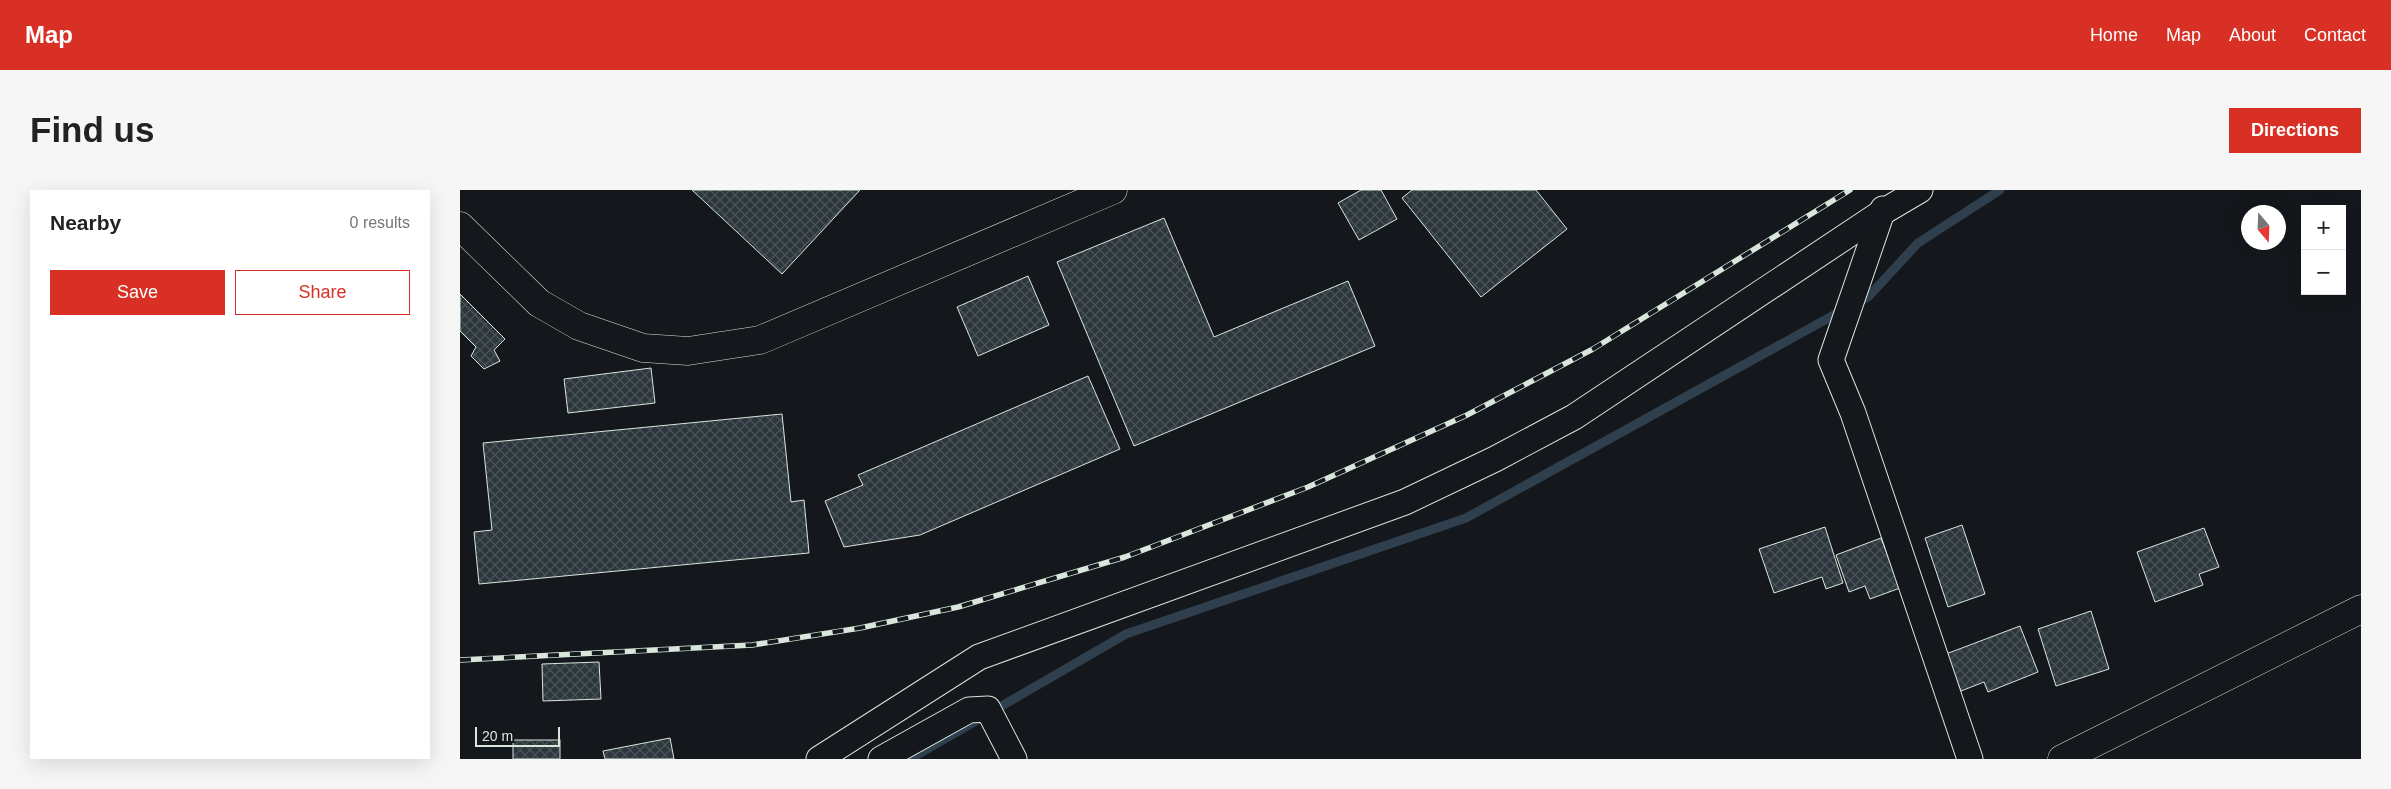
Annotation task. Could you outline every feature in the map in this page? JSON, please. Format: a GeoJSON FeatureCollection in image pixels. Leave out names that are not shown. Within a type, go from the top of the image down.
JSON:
{"type":"FeatureCollection","features":[{"type":"Feature","properties":{"kind":"street"},"geometry":{"type":"LineString","coordinates":[[460,226],[539,303],[580,326],[643,348],[688,351],[760,340],[1113,190]]}},
{"type":"Feature","properties":{"kind":"street"},"geometry":{"type":"LineString","coordinates":[[819,759],[979,657],[1405,502],[1495,459],[1574,417],[1885,202],[1920,190]]}},
{"type":"Feature","properties":{"kind":"street"},"geometry":{"type":"LineString","coordinates":[[1885,202],[1831,360],[1853,413],[1970,759]]}},
{"type":"Feature","properties":{"kind":"street"},"geometry":{"type":"LineString","coordinates":[[2062,759],[2361,609]]}},
{"type":"Feature","properties":{"kind":"street"},"geometry":{"type":"LineString","coordinates":[[881,759],[969,710],[988,709],[1014,759]]}},
{"type":"Feature","properties":{"kind":"building"},"geometry":{"type":"Polygon","coordinates":[[[692,190],[860,190],[782,274],[692,190]]]}},
{"type":"Feature","properties":{"kind":"building"},"geometry":{"type":"Polygon","coordinates":[[[1361,190],[1381,190],[1397,219],[1359,240],[1338,203],[1361,190]]]}},
{"type":"Feature","properties":{"kind":"building"},"geometry":{"type":"Polygon","coordinates":[[[1412,190],[1536,190],[1567,229],[1481,297],[1402,198],[1412,190]]]}},
{"type":"Feature","properties":{"kind":"building"},"geometry":{"type":"Polygon","coordinates":[[[1164,218],[1214,337],[1348,281],[1375,346],[1134,446],[1057,262],[1164,218]]]}},
{"type":"Feature","properties":{"kind":"building"},"geometry":{"type":"Polygon","coordinates":[[[1028,276],[1049,325],[978,356],[957,307],[1028,276]]]}},
{"type":"Feature","properties":{"kind":"building"},"geometry":{"type":"Polygon","coordinates":[[[460,294],[505,339],[494,350],[500,361],[484,369],[471,356],[476,347],[460,331],[460,294]]]}},
{"type":"Feature","properties":{"kind":"building"},"geometry":{"type":"Polygon","coordinates":[[[651,368],[655,403],[568,413],[564,379],[651,368]]]}},
{"type":"Feature","properties":{"kind":"building"},"geometry":{"type":"Polygon","coordinates":[[[1088,376],[1120,449],[920,535],[844,547],[825,501],[863,485],[858,475],[1088,376]]]}},
{"type":"Feature","properties":{"kind":"building"},"geometry":{"type":"Polygon","coordinates":[[[782,414],[791,502],[804,500],[809,553],[479,584],[474,532],[492,530],[483,443],[782,414]]]}},
{"type":"Feature","properties":{"kind":"building"},"geometry":{"type":"Polygon","coordinates":[[[1962,525],[1985,594],[1948,607],[1925,538],[1962,525]]]}},
{"type":"Feature","properties":{"kind":"building"},"geometry":{"type":"Polygon","coordinates":[[[1825,527],[1843,583],[1826,589],[1822,577],[1774,593],[1759,549],[1825,527]]]}},
{"type":"Feature","properties":{"kind":"building"},"geometry":{"type":"Polygon","coordinates":[[[2204,528],[2219,567],[2199,574],[2203,585],[2155,602],[2137,552],[2204,528]]]}},
{"type":"Feature","properties":{"kind":"building"},"geometry":{"type":"Polygon","coordinates":[[[1881,538],[1900,588],[1870,599],[1865,586],[1849,592],[1836,555],[1881,538]]]}},
{"type":"Feature","properties":{"kind":"building"},"geometry":{"type":"Polygon","coordinates":[[[2091,611],[2109,669],[2056,686],[2038,629],[2091,611]]]}},
{"type":"Feature","properties":{"kind":"building"},"geometry":{"type":"Polygon","coordinates":[[[2020,626],[2038,672],[1988,692],[1984,682],[1961,691],[1946,654],[2020,626]]]}},
{"type":"Feature","properties":{"kind":"building"},"geometry":{"type":"Polygon","coordinates":[[[599,662],[601,699],[543,701],[542,664],[599,662]]]}},
{"type":"Feature","properties":{"kind":"building"},"geometry":{"type":"Polygon","coordinates":[[[670,738],[674,759],[605,759],[603,751],[670,738]]]}},
{"type":"Feature","properties":{"kind":"building"},"geometry":{"type":"Polygon","coordinates":[[[513,740],[560,740],[560,759],[513,759],[513,740]]]}},
{"type":"Feature","properties":{"kind":"waterway"},"geometry":{"type":"LineString","coordinates":[[1857,303],[1869,296],[1918,243],[2000,190]]}},
{"type":"Feature","properties":{"kind":"waterway"},"geometry":{"type":"LineString","coordinates":[[910,759],[1126,634],[1466,518],[1843,310]]}},
{"type":"Feature","properties":{"kind":"railway"},"geometry":{"type":"LineString","coordinates":[[460,660],[752,645],[860,628],[958,607],[1125,557],[1308,487],[1467,415],[1593,349],[1850,190]]}}]}
